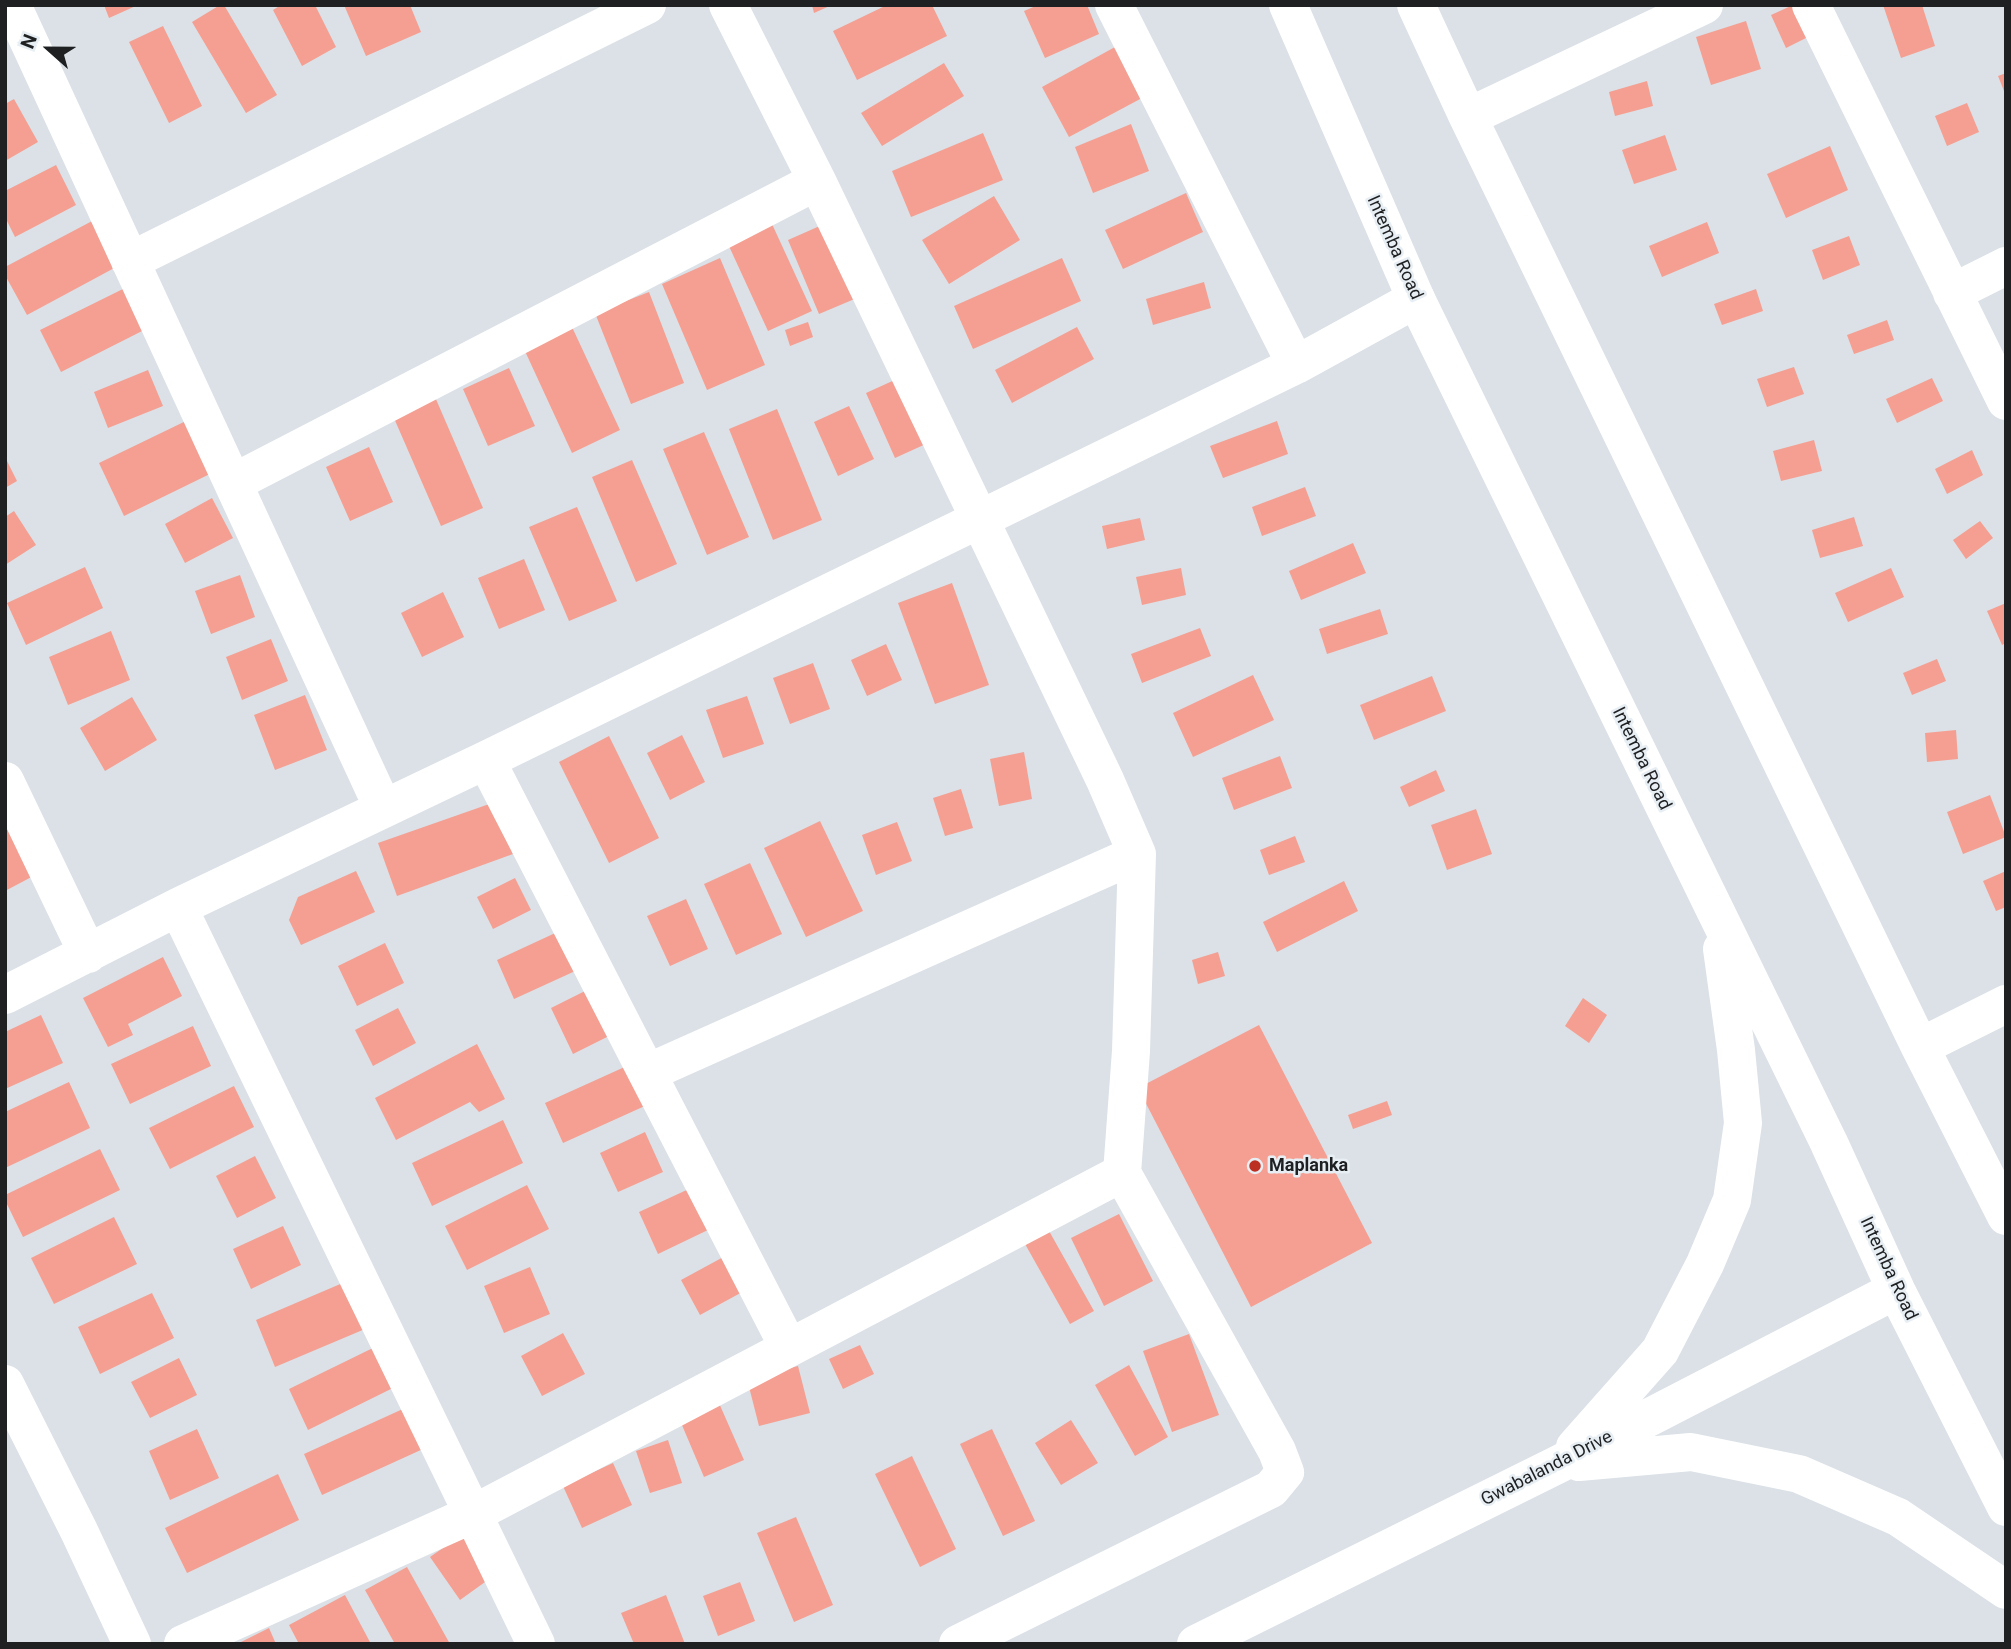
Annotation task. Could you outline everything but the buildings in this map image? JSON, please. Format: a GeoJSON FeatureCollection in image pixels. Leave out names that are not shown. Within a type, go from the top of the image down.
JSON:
{"type":"FeatureCollection","features":[{"type":"Feature","properties":{"kind":"street"},"geometry":{"type":"LineString","coordinates":[[12,5],[383,808]]}},
{"type":"Feature","properties":{"kind":"street"},"geometry":{"type":"LineString","coordinates":[[130,261],[647,5]]}},
{"type":"Feature","properties":{"kind":"street"},"geometry":{"type":"LineString","coordinates":[[728,5],[817,181],[1105,780],[1137,854],[1131,1052],[1122,1173],[1277,1451],[1285,1472],[1270,1489],[958,1644]]}},
{"type":"Feature","properties":{"kind":"street"},"geometry":{"type":"LineString","coordinates":[[1114,5],[1296,365]]}},
{"type":"Feature","properties":{"kind":"street","name":"Intemba Road"},"geometry":{"type":"LineString","coordinates":[[1288,5],[1416,299],[1829,1143],[1896,1290],[2006,1507]]}},
{"type":"Feature","properties":{"kind":"street"},"geometry":{"type":"LineString","coordinates":[[1416,5],[1920,1047],[2006,1216]]}},
{"type":"Feature","properties":{"kind":"street"},"geometry":{"type":"LineString","coordinates":[[1468,117],[1704,5]]}},
{"type":"Feature","properties":{"kind":"street"},"geometry":{"type":"LineString","coordinates":[[1811,5],[2006,401]]}},
{"type":"Feature","properties":{"kind":"street"},"geometry":{"type":"LineString","coordinates":[[233,483],[817,181]]}},
{"type":"Feature","properties":{"kind":"street"},"geometry":{"type":"LineString","coordinates":[[1952,293],[2006,266]]}},
{"type":"Feature","properties":{"kind":"street"},"geometry":{"type":"LineString","coordinates":[[5,995],[178,907],[1296,365],[1416,299]]}},
{"type":"Feature","properties":{"kind":"street"},"geometry":{"type":"LineString","coordinates":[[486,760],[789,1348]]}},
{"type":"Feature","properties":{"kind":"street"},"geometry":{"type":"LineString","coordinates":[[5,782],[88,954]]}},
{"type":"Feature","properties":{"kind":"street"},"geometry":{"type":"LineString","coordinates":[[647,1073],[1137,854]]}},
{"type":"Feature","properties":{"kind":"street"},"geometry":{"type":"LineString","coordinates":[[178,907],[536,1644]]}},
{"type":"Feature","properties":{"kind":"street"},"geometry":{"type":"LineString","coordinates":[[1559,1464],[1660,1351],[1705,1264],[1732,1200],[1742,1123],[1736,1050],[1717,914]]}},
{"type":"Feature","properties":{"kind":"street"},"geometry":{"type":"LineString","coordinates":[[1920,1047],[2006,1004]]}},
{"type":"Feature","properties":{"kind":"street"},"geometry":{"type":"LineString","coordinates":[[183,1644],[473,1514],[1122,1173]]}},
{"type":"Feature","properties":{"kind":"street","name":"Gwabalanda Drive"},"geometry":{"type":"LineString","coordinates":[[1196,1644],[1559,1464],[1896,1290]]}},
{"type":"Feature","properties":{"kind":"street"},"geometry":{"type":"LineString","coordinates":[[5,1384],[132,1644]]}},
{"type":"Feature","properties":{"kind":"street"},"geometry":{"type":"LineString","coordinates":[[1559,1464],[1691,1452],[1799,1474],[1898,1517],[2006,1590]]}},
{"type":"Feature","properties":{"kind":"place","name":"Maplanka"},"geometry":{"type":"Point","coordinates":[1255,1166]}}]}
